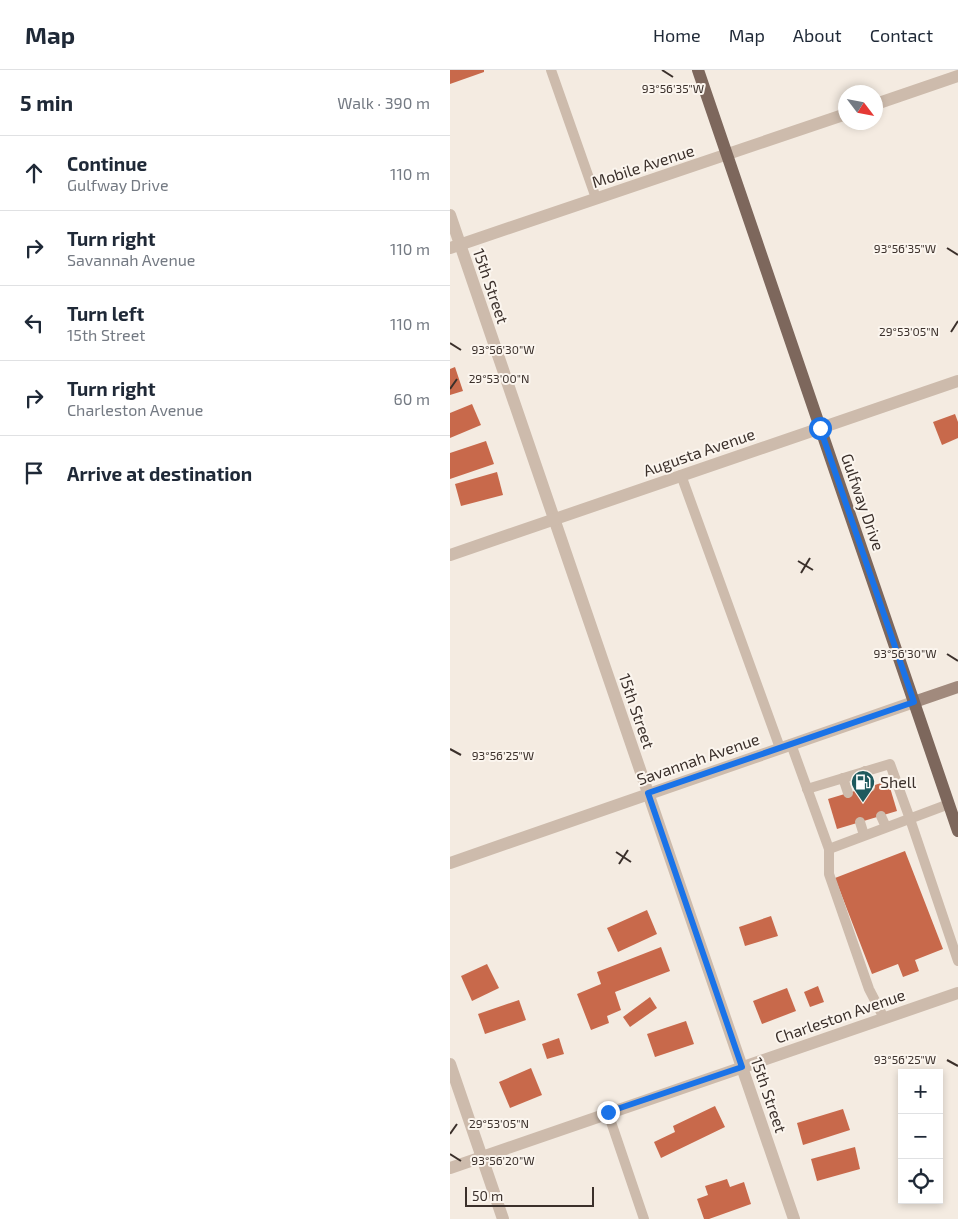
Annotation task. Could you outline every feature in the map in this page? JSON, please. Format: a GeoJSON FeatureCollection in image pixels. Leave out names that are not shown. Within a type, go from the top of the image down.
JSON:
{"type":"FeatureCollection","features":[{"type":"Feature","properties":{"kind":"main road","name":"Gulfway Drive"},"geometry":{"type":"LineString","coordinates":[[698,70],[958,832]]}},
{"type":"Feature","properties":{"kind":"main road","name":"Savannah Avenue"},"geometry":{"type":"LineString","coordinates":[[914,702],[958,687]]}},
{"type":"Feature","properties":{"kind":"street"},"geometry":{"type":"LineString","coordinates":[[883,102],[958,76]]}},
{"type":"Feature","properties":{"kind":"street","name":"Mobile Avenue"},"geometry":{"type":"LineString","coordinates":[[455,246],[838,117]]}},
{"type":"Feature","properties":{"kind":"street","name":"15th Street"},"geometry":{"type":"LineString","coordinates":[[450,215],[455,246],[554,519],[794,1219]]}},
{"type":"Feature","properties":{"kind":"street","name":"Augusta Avenue"},"geometry":{"type":"LineString","coordinates":[[450,555],[958,381]]}},
{"type":"Feature","properties":{"kind":"street","name":"Savannah Avenue"},"geometry":{"type":"LineString","coordinates":[[450,862],[914,702]]}},
{"type":"Feature","properties":{"kind":"street","name":"Charleston Avenue"},"geometry":{"type":"LineString","coordinates":[[450,1168],[958,993]]}},
{"type":"Feature","properties":{"kind":"street"},"geometry":{"type":"LineString","coordinates":[[450,1064],[503,1219]]}},
{"type":"Feature","properties":{"kind":"lane"},"geometry":{"type":"LineString","coordinates":[[551,70],[596,198]]}},
{"type":"Feature","properties":{"kind":"lane"},"geometry":{"type":"LineString","coordinates":[[681,476],[786,746],[807,789],[829,848],[829,874],[869,989],[884,1018]]}},
{"type":"Feature","properties":{"kind":"lane"},"geometry":{"type":"LineString","coordinates":[[807,789],[890,764],[958,960]]}},
{"type":"Feature","properties":{"kind":"lane"},"geometry":{"type":"LineString","coordinates":[[865,772],[870,786]]}},
{"type":"Feature","properties":{"kind":"lane"},"geometry":{"type":"LineString","coordinates":[[843,778],[848,793]]}},
{"type":"Feature","properties":{"kind":"lane"},"geometry":{"type":"LineString","coordinates":[[829,848],[949,804]]}},
{"type":"Feature","properties":{"kind":"lane"},"geometry":{"type":"LineString","coordinates":[[881,816],[886,827]]}},
{"type":"Feature","properties":{"kind":"lane"},"geometry":{"type":"LineString","coordinates":[[860,822],[864,835]]}},
{"type":"Feature","properties":{"kind":"lane"},"geometry":{"type":"LineString","coordinates":[[608,1112],[644,1219]]}},
{"type":"Feature","properties":{"kind":"building"},"geometry":{"type":"Polygon","coordinates":[[[450,70],[484,70],[484,72],[450,84],[450,70]]]}},
{"type":"Feature","properties":{"kind":"building"},"geometry":{"type":"Polygon","coordinates":[[[455,367],[463,391],[450,395],[450,369],[455,367]]]}},
{"type":"Feature","properties":{"kind":"building"},"geometry":{"type":"Polygon","coordinates":[[[472,404],[481,425],[450,438],[450,413],[472,404]]]}},
{"type":"Feature","properties":{"kind":"building"},"geometry":{"type":"Polygon","coordinates":[[[955,414],[958,422],[958,438],[942,445],[933,422],[955,414]]]}},
{"type":"Feature","properties":{"kind":"building"},"geometry":{"type":"Polygon","coordinates":[[[486,441],[494,464],[450,479],[450,453],[486,441]]]}},
{"type":"Feature","properties":{"kind":"building"},"geometry":{"type":"Polygon","coordinates":[[[497,472],[503,495],[461,506],[455,484],[497,472]]]}},
{"type":"Feature","properties":{"kind":"building"},"geometry":{"type":"Polygon","coordinates":[[[888,781],[897,811],[837,829],[828,799],[888,781]]]}},
{"type":"Feature","properties":{"kind":"building"},"geometry":{"type":"Polygon","coordinates":[[[905,851],[943,949],[915,960],[919,971],[903,977],[898,964],[872,974],[835,878],[905,851]]]}},
{"type":"Feature","properties":{"kind":"building"},"geometry":{"type":"Polygon","coordinates":[[[647,910],[657,934],[618,952],[607,928],[647,910]]]}},
{"type":"Feature","properties":{"kind":"building"},"geometry":{"type":"Polygon","coordinates":[[[771,916],[778,936],[745,946],[739,927],[771,916]]]}},
{"type":"Feature","properties":{"kind":"building"},"geometry":{"type":"Polygon","coordinates":[[[661,947],[670,971],[615,992],[621,1010],[607,1016],[609,1023],[591,1030],[577,994],[601,984],[597,972],[661,947]]]}},
{"type":"Feature","properties":{"kind":"building"},"geometry":{"type":"Polygon","coordinates":[[[487,964],[499,988],[472,1001],[461,976],[487,964]]]}},
{"type":"Feature","properties":{"kind":"building"},"geometry":{"type":"Polygon","coordinates":[[[818,986],[824,1002],[810,1007],[804,992],[818,986]]]}},
{"type":"Feature","properties":{"kind":"building"},"geometry":{"type":"Polygon","coordinates":[[[787,988],[796,1011],[762,1024],[753,1001],[787,988]]]}},
{"type":"Feature","properties":{"kind":"building"},"geometry":{"type":"Polygon","coordinates":[[[650,997],[657,1008],[630,1027],[623,1017],[650,997]]]}},
{"type":"Feature","properties":{"kind":"building"},"geometry":{"type":"Polygon","coordinates":[[[519,1000],[526,1020],[485,1034],[478,1014],[519,1000]]]}},
{"type":"Feature","properties":{"kind":"building"},"geometry":{"type":"Polygon","coordinates":[[[686,1021],[694,1044],[655,1057],[647,1034],[686,1021]]]}},
{"type":"Feature","properties":{"kind":"building"},"geometry":{"type":"Polygon","coordinates":[[[559,1038],[564,1054],[547,1059],[542,1044],[559,1038]]]}},
{"type":"Feature","properties":{"kind":"building"},"geometry":{"type":"Polygon","coordinates":[[[531,1068],[542,1095],[510,1108],[499,1082],[531,1068]]]}},
{"type":"Feature","properties":{"kind":"building"},"geometry":{"type":"Polygon","coordinates":[[[715,1106],[725,1127],[661,1158],[654,1142],[675,1132],[673,1126],[715,1106]]]}},
{"type":"Feature","properties":{"kind":"building"},"geometry":{"type":"Polygon","coordinates":[[[843,1109],[850,1130],[803,1145],[797,1123],[843,1109]]]}},
{"type":"Feature","properties":{"kind":"building"},"geometry":{"type":"Polygon","coordinates":[[[855,1147],[860,1169],[817,1181],[811,1159],[855,1147]]]}},
{"type":"Feature","properties":{"kind":"building"},"geometry":{"type":"Polygon","coordinates":[[[727,1179],[730,1187],[744,1182],[751,1204],[709,1219],[704,1219],[697,1199],[708,1195],[705,1186],[727,1179]]]}},
{"type":"Feature","properties":{"kind":"place","name":"Shell"},"geometry":{"type":"Point","coordinates":[863,803]}},
{"type":"Feature","properties":{"kind":"route"},"geometry":{"type":"LineString","coordinates":[[608,1112],[742,1067],[648,793],[914,702],[820,428]]}}]}
